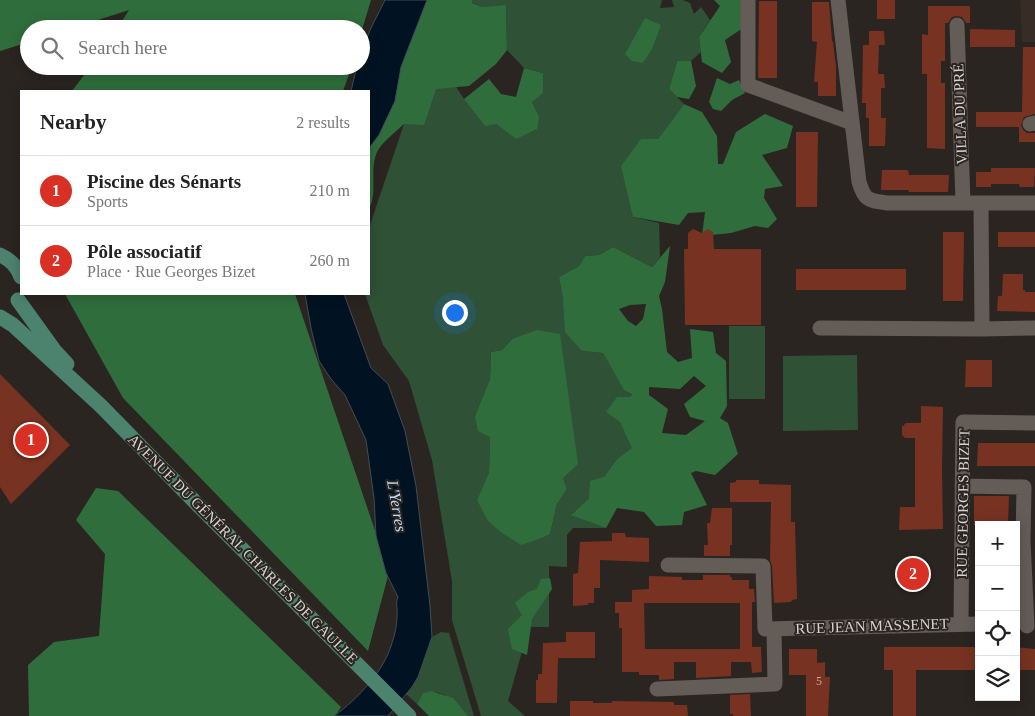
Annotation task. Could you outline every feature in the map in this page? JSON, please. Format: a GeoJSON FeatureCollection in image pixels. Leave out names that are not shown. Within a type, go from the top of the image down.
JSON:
{"type":"FeatureCollection","features":[{"type":"Feature","properties":{"kind":"main road"},"geometry":{"type":"LineString","coordinates":[[0,256],[11,261],[18,268],[20,274]]}},
{"type":"Feature","properties":{"kind":"main road"},"geometry":{"type":"LineString","coordinates":[[0,316],[12,307],[20,296]]}},
{"type":"Feature","properties":{"kind":"main road","name":"AVENUE DU GÉNÉRAL CHARLES DE GAULLE"},"geometry":{"type":"LineString","coordinates":[[20,296],[54,350],[101,406]]}},
{"type":"Feature","properties":{"kind":"main road","name":"AVENUE DU GÉNÉRAL CHARLES DE GAULLE"},"geometry":{"type":"LineString","coordinates":[[0,316],[13,325],[101,406],[410,716]]}},
{"type":"Feature","properties":{"kind":"street"},"geometry":{"type":"LineString","coordinates":[[748,0],[748,85],[852,123]]}},
{"type":"Feature","properties":{"kind":"street"},"geometry":{"type":"LineString","coordinates":[[838,0],[859,182],[863,195],[871,200],[887,203],[1035,203]]}},
{"type":"Feature","properties":{"kind":"street","name":"VILLA DU PRÉ"},"geometry":{"type":"LineString","coordinates":[[957,25],[963,202]]}},
{"type":"Feature","properties":{"kind":"street"},"geometry":{"type":"LineString","coordinates":[[981,202],[982,329]]}},
{"type":"Feature","properties":{"kind":"street"},"geometry":{"type":"LineString","coordinates":[[820,328],[1035,328]]}},
{"type":"Feature","properties":{"kind":"street","name":"RUE GEORGES BIZET"},"geometry":{"type":"LineString","coordinates":[[961,624],[963,422],[1035,423]]}},
{"type":"Feature","properties":{"kind":"street"},"geometry":{"type":"LineString","coordinates":[[962,486],[1024,487],[1023,541],[1026,626]]}},
{"type":"Feature","properties":{"kind":"street"},"geometry":{"type":"LineString","coordinates":[[657,690],[775,684],[763,566],[668,565]]}},
{"type":"Feature","properties":{"kind":"street","name":"RUE JEAN MASSENET"},"geometry":{"type":"LineString","coordinates":[[770,629],[975,624]]}},
{"type":"Feature","properties":{"kind":"shaded area"},"geometry":{"type":"Polygon","coordinates":[[[1020,0],[1035,0],[1035,42],[1022,42],[1020,0]]]}},
{"type":"Feature","properties":{"kind":"green space"},"geometry":{"type":"Polygon","coordinates":[[[0,0],[371,0],[365,20],[123,20],[129,10],[98,20],[20,20],[20,45],[0,51],[0,0]]]}},
{"type":"Feature","properties":{"kind":"green space"},"geometry":{"type":"Polygon","coordinates":[[[420,0],[472,0],[472,3],[482,7],[506,5],[507,50],[496,64],[469,86],[436,89],[424,125],[404,124],[389,137],[377,152],[375,159],[373,196],[370,206],[370,130],[385,82],[412,40],[420,0]]]}},
{"type":"Feature","properties":{"kind":"green space"},"geometry":{"type":"Polygon","coordinates":[[[472,0],[662,0],[660,8],[674,7],[672,0],[683,0],[690,3],[694,14],[701,7],[710,20],[699,37],[701,52],[691,61],[677,61],[669,89],[684,104],[658,139],[633,217],[659,223],[660,257],[652,267],[613,247],[599,255],[585,256],[579,266],[559,277],[563,299],[582,351],[603,353],[624,389],[632,393],[620,422],[633,448],[617,459],[589,498],[572,514],[606,528],[573,528],[567,535],[567,567],[549,566],[549,627],[529,627],[508,701],[525,716],[481,716],[452,620],[452,581],[432,460],[409,381],[383,345],[365,295],[370,295],[370,225],[406,118],[431,86],[453,82],[464,99],[516,139],[539,116],[532,102],[543,73],[524,68],[507,50],[506,6],[482,7],[472,3],[472,0]],[[512,339],[502,350],[491,352],[490,379],[475,416],[490,437],[489,472],[477,500],[550,534],[557,504],[567,489],[512,339]]]}},
{"type":"Feature","properties":{"kind":"green space"},"geometry":{"type":"Polygon","coordinates":[[[714,0],[751,0],[755,20],[725,40],[731,62],[722,73],[702,62],[699,37],[720,6],[714,0]]]}},
{"type":"Feature","properties":{"kind":"green space"},"geometry":{"type":"Polygon","coordinates":[[[645,18],[661,25],[652,49],[643,63],[632,61],[625,54],[645,18]]]}},
{"type":"Feature","properties":{"kind":"green space"},"geometry":{"type":"Polygon","coordinates":[[[677,61],[691,61],[696,86],[689,99],[677,97],[669,89],[677,61]]]}},
{"type":"Feature","properties":{"kind":"green space"},"geometry":{"type":"Polygon","coordinates":[[[524,68],[543,73],[543,93],[532,102],[539,116],[537,129],[516,139],[496,124],[485,126],[464,99],[489,79],[501,94],[516,97],[524,68]]]}},
{"type":"Feature","properties":{"kind":"green space"},"geometry":{"type":"Polygon","coordinates":[[[84,75],[349,75],[343,90],[73,90],[84,75]]]}},
{"type":"Feature","properties":{"kind":"green space"},"geometry":{"type":"Polygon","coordinates":[[[717,78],[730,84],[739,80],[745,93],[732,100],[721,111],[713,109],[709,102],[717,78]]]}},
{"type":"Feature","properties":{"kind":"green space"},"geometry":{"type":"Polygon","coordinates":[[[684,104],[702,112],[717,136],[718,164],[723,164],[736,132],[765,114],[793,126],[787,148],[762,155],[783,186],[765,189],[764,198],[777,219],[768,228],[755,226],[731,233],[702,236],[705,212],[688,213],[679,225],[633,217],[621,166],[641,139],[658,139],[684,104]]]}},
{"type":"Feature","properties":{"kind":"green space"},"geometry":{"type":"Polygon","coordinates":[[[670,246],[665,282],[659,296],[667,352],[678,362],[692,358],[690,329],[713,332],[716,353],[726,361],[727,406],[720,418],[728,423],[738,454],[715,475],[696,471],[691,473],[707,505],[684,512],[682,525],[656,526],[644,512],[617,508],[606,528],[571,515],[589,498],[590,481],[604,477],[617,459],[632,448],[620,422],[606,412],[617,397],[630,397],[632,394],[624,390],[603,353],[582,351],[565,332],[563,299],[559,277],[579,266],[585,256],[599,255],[613,247],[652,267],[670,246]],[[646,304],[630,305],[619,309],[628,321],[636,326],[643,319],[646,304]],[[694,376],[680,389],[649,387],[649,395],[668,409],[662,433],[686,435],[705,421],[690,417],[684,404],[706,386],[694,376]]]}},
{"type":"Feature","properties":{"kind":"green space"},"geometry":{"type":"Polygon","coordinates":[[[66,295],[295,295],[389,572],[368,651],[123,398],[66,295]]]}},
{"type":"Feature","properties":{"kind":"green space"},"geometry":{"type":"Polygon","coordinates":[[[729,326],[765,326],[765,399],[729,399],[729,326]]]}},
{"type":"Feature","properties":{"kind":"green space"},"geometry":{"type":"Polygon","coordinates":[[[537,330],[560,334],[578,464],[563,478],[567,489],[557,504],[550,534],[521,545],[488,521],[477,500],[489,472],[490,437],[478,431],[475,416],[490,379],[491,352],[502,350],[512,339],[537,330]]]}},
{"type":"Feature","properties":{"kind":"green space"},"geometry":{"type":"Polygon","coordinates":[[[857,355],[858,430],[783,431],[783,356],[857,355]]]}},
{"type":"Feature","properties":{"kind":"green space"},"geometry":{"type":"Polygon","coordinates":[[[96,488],[118,491],[341,707],[335,716],[29,716],[28,665],[54,642],[99,636],[105,554],[76,520],[96,488]]]}},
{"type":"Feature","properties":{"kind":"green space"},"geometry":{"type":"Polygon","coordinates":[[[550,578],[552,589],[532,619],[527,655],[512,649],[508,629],[522,615],[515,603],[528,592],[537,589],[541,579],[550,578]]]}},
{"type":"Feature","properties":{"kind":"green space"},"geometry":{"type":"Polygon","coordinates":[[[441,632],[449,633],[474,716],[468,716],[454,701],[443,694],[423,693],[417,704],[406,694],[418,677],[432,637],[441,632]]]}},
{"type":"Feature","properties":{"kind":"green space"},"geometry":{"type":"Polygon","coordinates":[[[431,691],[453,698],[468,716],[429,716],[417,704],[423,693],[431,691]]]}},
{"type":"Feature","properties":{"kind":"water"},"geometry":{"type":"Polygon","coordinates":[[[385,0],[427,0],[401,67],[395,101],[379,135],[370,147],[370,90],[351,90],[355,75],[370,75],[370,31],[385,0]]]}},
{"type":"Feature","properties":{"kind":"water","name":"L'Yerres"},"geometry":{"type":"Polygon","coordinates":[[[305,295],[344,295],[371,368],[388,384],[405,431],[416,486],[432,637],[418,677],[388,716],[334,716],[361,693],[383,664],[395,633],[398,597],[386,573],[376,536],[374,498],[366,440],[345,395],[319,361],[305,295]]]}},
{"type":"Feature","properties":{"kind":"building"},"geometry":{"type":"Polygon","coordinates":[[[877,0],[895,0],[895,19],[877,19],[877,0]]]}},
{"type":"Feature","properties":{"kind":"building"},"geometry":{"type":"Polygon","coordinates":[[[759,1],[777,1],[777,78],[758,78],[759,1]]]}},
{"type":"Feature","properties":{"kind":"building"},"geometry":{"type":"Polygon","coordinates":[[[812,2],[829,2],[836,66],[836,96],[818,96],[818,82],[814,82],[817,42],[812,41],[812,2]]]}},
{"type":"Feature","properties":{"kind":"building"},"geometry":{"type":"Polygon","coordinates":[[[928,6],[970,6],[970,23],[966,23],[962,17],[957,16],[952,17],[948,23],[945,23],[945,61],[941,61],[941,83],[945,83],[945,149],[927,148],[927,74],[922,74],[922,34],[928,35],[928,6]]]}},
{"type":"Feature","properties":{"kind":"building"},"geometry":{"type":"Polygon","coordinates":[[[970,29],[1015,30],[1015,47],[970,47],[970,29]]]}},
{"type":"Feature","properties":{"kind":"building"},"geometry":{"type":"Polygon","coordinates":[[[869,31],[884,31],[885,45],[879,45],[878,74],[884,74],[885,88],[881,88],[881,118],[886,118],[885,146],[869,146],[869,118],[866,118],[866,103],[862,103],[863,45],[869,45],[869,31]]]}},
{"type":"Feature","properties":{"kind":"building"},"geometry":{"type":"Polygon","coordinates":[[[1023,47],[1035,47],[1035,114],[1024,117],[1021,125],[1027,133],[1035,133],[1035,142],[1019,142],[1019,127],[976,127],[976,112],[1022,112],[1023,47]]]}},
{"type":"Feature","properties":{"kind":"building"},"geometry":{"type":"Polygon","coordinates":[[[796,132],[818,132],[817,207],[796,207],[796,132]]]}},
{"type":"Feature","properties":{"kind":"building"},"geometry":{"type":"Polygon","coordinates":[[[991,168],[1035,168],[1034,187],[1020,187],[1019,184],[991,184],[991,187],[976,187],[976,172],[991,172],[991,168]]]}},
{"type":"Feature","properties":{"kind":"building"},"geometry":{"type":"Polygon","coordinates":[[[882,170],[908,170],[909,175],[949,175],[948,192],[881,190],[882,170]]]}},
{"type":"Feature","properties":{"kind":"building"},"geometry":{"type":"Polygon","coordinates":[[[693,229],[702,233],[708,229],[713,232],[714,249],[761,249],[761,325],[685,325],[684,249],[688,249],[688,233],[693,229]]]}},
{"type":"Feature","properties":{"kind":"building"},"geometry":{"type":"Polygon","coordinates":[[[943,232],[964,232],[963,301],[943,301],[943,232]]]}},
{"type":"Feature","properties":{"kind":"building"},"geometry":{"type":"Polygon","coordinates":[[[998,232],[1035,232],[1035,247],[998,247],[998,232]]]}},
{"type":"Feature","properties":{"kind":"building"},"geometry":{"type":"Polygon","coordinates":[[[796,269],[906,269],[906,290],[796,290],[796,269]]]}},
{"type":"Feature","properties":{"kind":"building"},"geometry":{"type":"Polygon","coordinates":[[[1003,274],[1023,274],[1023,290],[1025,292],[1035,292],[1035,312],[997,311],[998,296],[1002,296],[1003,274]]]}},
{"type":"Feature","properties":{"kind":"building"},"geometry":{"type":"Polygon","coordinates":[[[966,360],[992,360],[992,387],[965,387],[966,360]]]}},
{"type":"Feature","properties":{"kind":"building"},"geometry":{"type":"Polygon","coordinates":[[[0,374],[70,445],[11,504],[0,487],[0,374]]]}},
{"type":"Feature","properties":{"kind":"building"},"geometry":{"type":"Polygon","coordinates":[[[921,406],[943,407],[943,529],[899,530],[900,507],[915,507],[915,438],[905,438],[902,435],[902,427],[906,423],[921,423],[921,406]]]}},
{"type":"Feature","properties":{"kind":"building"},"geometry":{"type":"Polygon","coordinates":[[[978,443],[1035,443],[1035,466],[977,466],[978,443]]]}},
{"type":"Feature","properties":{"kind":"building"},"geometry":{"type":"Polygon","coordinates":[[[736,480],[759,480],[759,484],[791,485],[791,522],[795,522],[797,599],[791,602],[774,603],[770,560],[771,502],[730,502],[730,483],[736,482],[736,480]]]}},
{"type":"Feature","properties":{"kind":"building"},"geometry":{"type":"Polygon","coordinates":[[[974,496],[1009,496],[1008,521],[975,521],[974,525],[974,496]]]}},
{"type":"Feature","properties":{"kind":"building"},"geometry":{"type":"Polygon","coordinates":[[[712,508],[732,508],[732,545],[730,545],[730,556],[704,556],[704,545],[708,545],[707,523],[710,523],[712,508]]]}},
{"type":"Feature","properties":{"kind":"building"},"geometry":{"type":"Polygon","coordinates":[[[612,533],[625,533],[626,537],[649,538],[649,562],[600,560],[600,588],[594,588],[594,603],[573,606],[573,574],[578,573],[580,542],[612,541],[612,533]]]}},
{"type":"Feature","properties":{"kind":"building"},"geometry":{"type":"Polygon","coordinates":[[[901,563],[925,563],[925,586],[901,586],[901,563]]]}},
{"type":"Feature","properties":{"kind":"building"},"geometry":{"type":"Polygon","coordinates":[[[703,575],[730,575],[732,580],[749,580],[749,589],[754,589],[755,602],[752,602],[752,647],[761,647],[762,672],[752,673],[751,662],[731,662],[731,676],[696,678],[696,662],[674,662],[674,679],[659,680],[659,675],[639,675],[639,672],[622,672],[622,628],[619,628],[619,613],[615,613],[615,602],[632,602],[632,590],[649,589],[649,576],[682,577],[682,580],[703,580],[703,575]],[[644,603],[645,649],[740,649],[740,603],[644,603]]]}},
{"type":"Feature","properties":{"kind":"building"},"geometry":{"type":"Polygon","coordinates":[[[566,632],[595,632],[595,658],[558,658],[557,703],[536,703],[536,680],[538,680],[538,674],[542,674],[543,643],[566,642],[566,632]]]}},
{"type":"Feature","properties":{"kind":"building"},"geometry":{"type":"Polygon","coordinates":[[[884,647],[975,647],[975,670],[916,670],[916,716],[893,716],[893,670],[884,670],[884,647]]]}},
{"type":"Feature","properties":{"kind":"building"},"geometry":{"type":"Polygon","coordinates":[[[1020,647],[1035,649],[1035,670],[1020,670],[1020,647]]]}},
{"type":"Feature","properties":{"kind":"building"},"geometry":{"type":"Polygon","coordinates":[[[789,649],[817,649],[817,663],[825,662],[825,677],[830,677],[828,716],[806,716],[806,675],[789,675],[789,649]]]}},
{"type":"Feature","properties":{"kind":"building"},"geometry":{"type":"Polygon","coordinates":[[[750,694],[751,716],[733,716],[733,714],[730,714],[730,695],[750,694]]]}},
{"type":"Feature","properties":{"kind":"building"},"geometry":{"type":"Polygon","coordinates":[[[570,701],[593,701],[593,703],[612,703],[612,701],[674,702],[674,705],[687,705],[688,716],[570,716],[570,701]]]}},
{"type":"Feature","properties":{"kind":"place","name":"Piscine des Sénarts"},"geometry":{"type":"Point","coordinates":[31,440]}},
{"type":"Feature","properties":{"kind":"place","name":"Pôle associatif"},"geometry":{"type":"Point","coordinates":[913,574]}}]}
